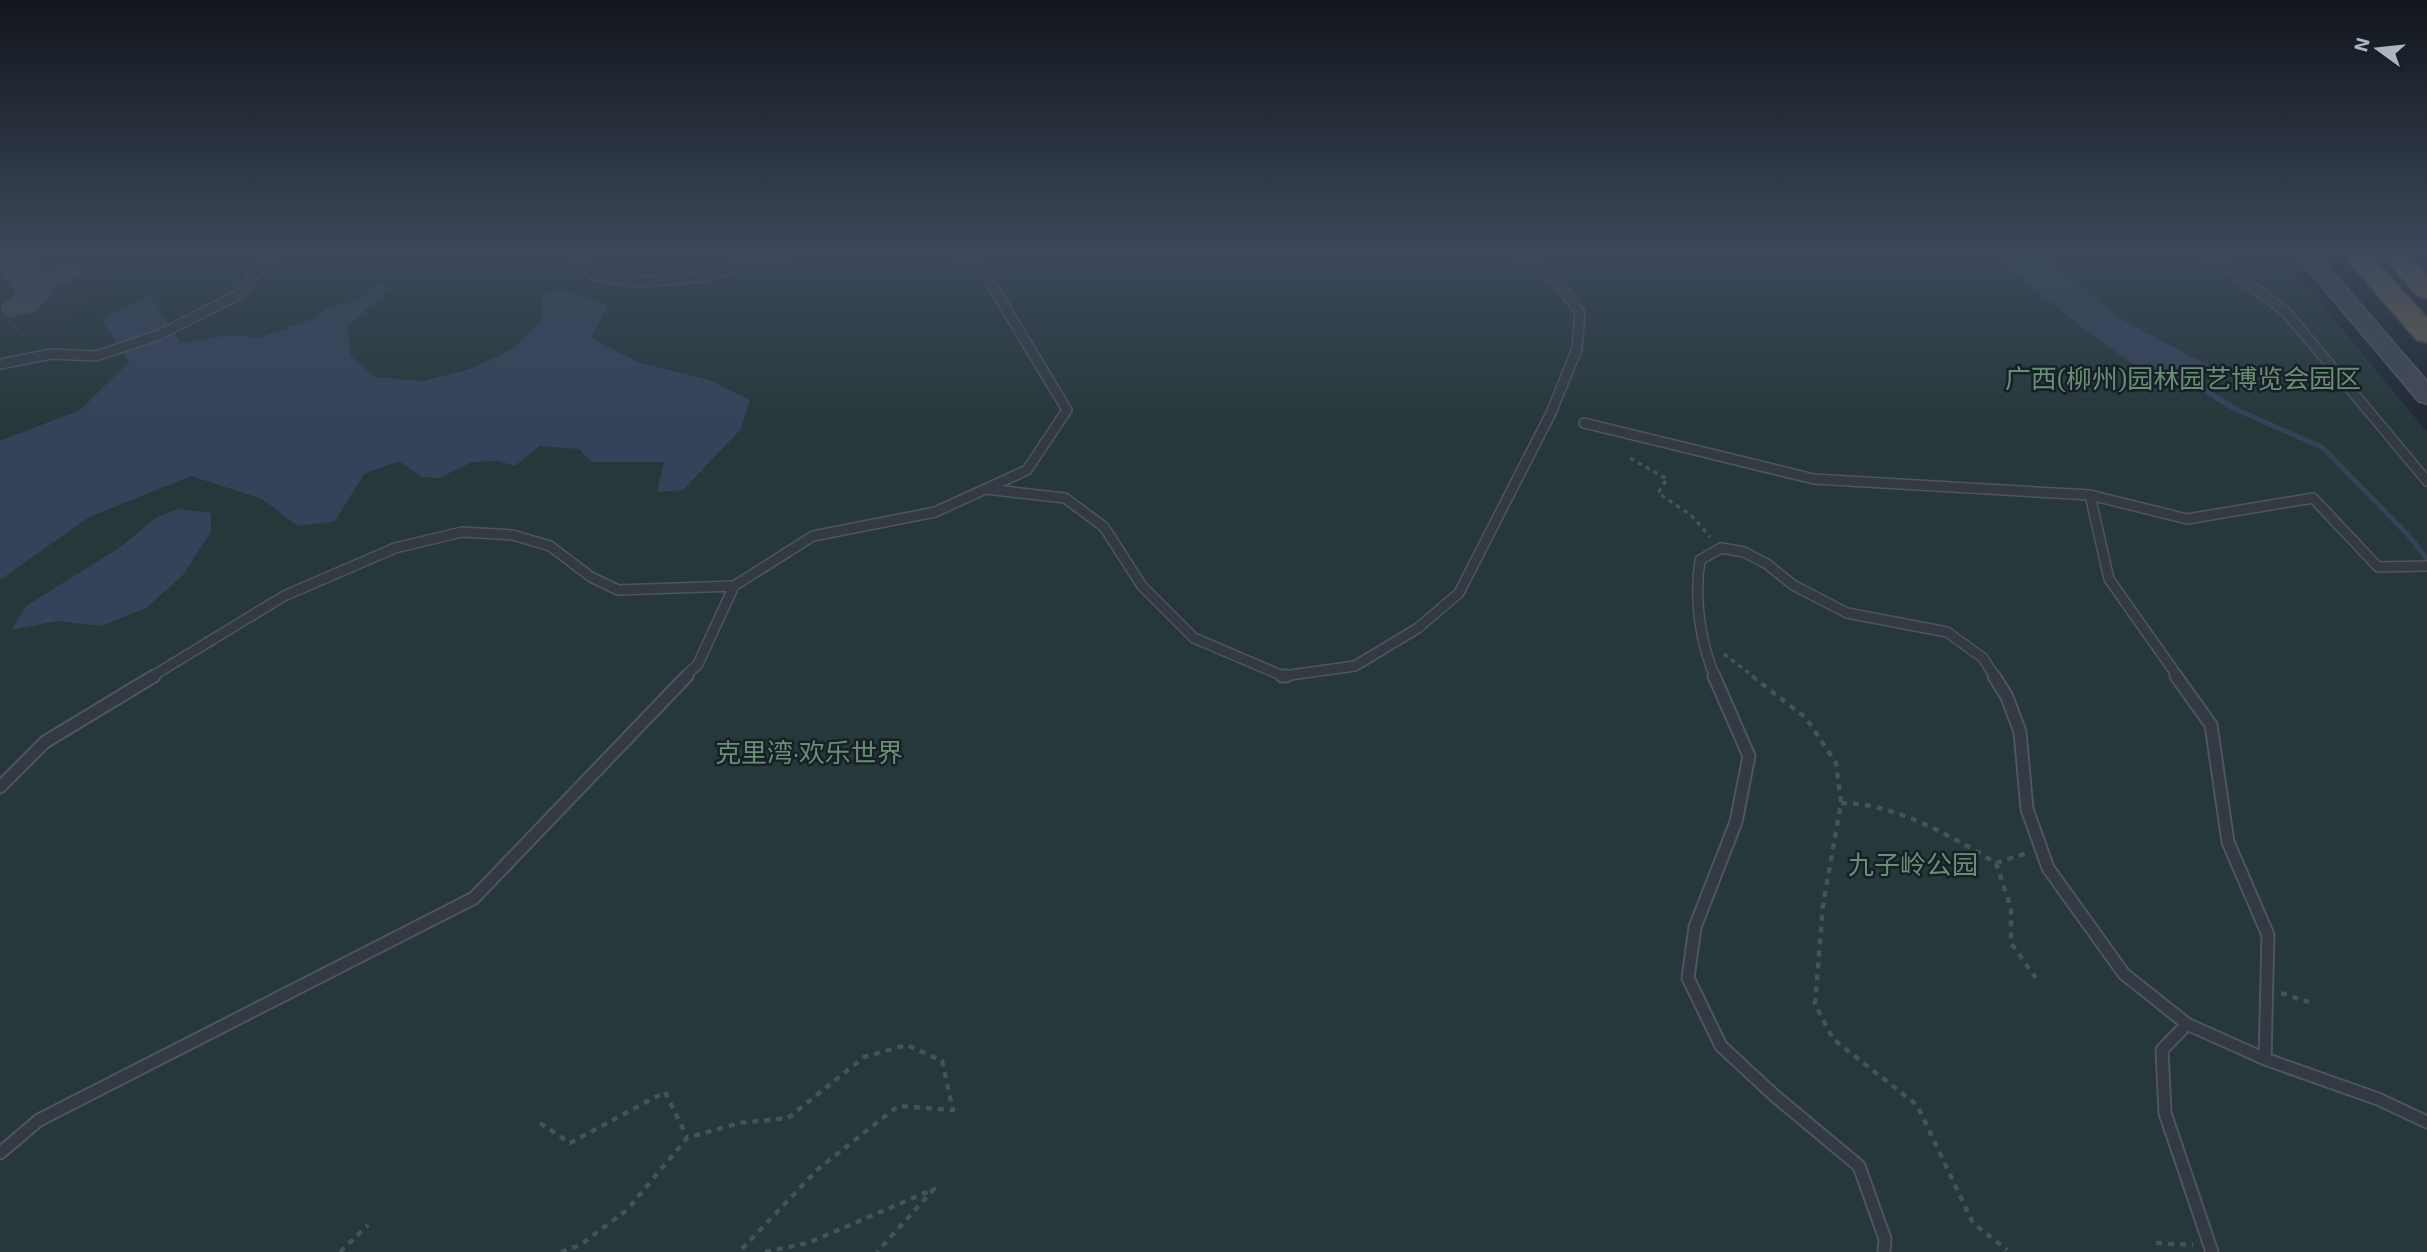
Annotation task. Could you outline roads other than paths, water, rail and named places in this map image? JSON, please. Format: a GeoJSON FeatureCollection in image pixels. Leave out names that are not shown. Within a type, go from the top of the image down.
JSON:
{"type":"FeatureCollection","features":[{"type":"Feature","properties":{"kind":"highway"},"geometry":{"type":"LineString","coordinates":[[2404,308],[2427,334]]}},
{"type":"Feature","properties":{"kind":"street"},"geometry":{"type":"LineString","coordinates":[[2352,308],[2427,396]]}},
{"type":"Feature","properties":{"kind":"lane"},"geometry":{"type":"LineString","coordinates":[[0,364],[51,354],[96,356],[159,335],[211,308]]}},
{"type":"Feature","properties":{"kind":"lane"},"geometry":{"type":"LineString","coordinates":[[0,787],[45,742],[284,596],[395,548],[462,532],[513,535],[550,546],[591,577],[618,590],[734,586],[813,536],[935,512],[1027,470],[1067,410],[1006,308]]}},
{"type":"Feature","properties":{"kind":"lane"},"geometry":{"type":"LineString","coordinates":[[985,489],[1065,498],[1104,527],[1142,586],[1195,638],[1283,676],[1355,666],[1418,628],[1459,593],[1551,412],[1577,349],[1580,313],[1577,308]]}},
{"type":"Feature","properties":{"kind":"lane"},"geometry":{"type":"LineString","coordinates":[[2281,308],[2427,481]]}},
{"type":"Feature","properties":{"kind":"lane"},"geometry":{"type":"LineString","coordinates":[[1584,423],[1814,478],[2090,495],[2187,519],[2313,498],[2378,567],[2427,566]]}},
{"type":"Feature","properties":{"kind":"lane"},"geometry":{"type":"LineString","coordinates":[[2090,495],[2109,579],[2211,725],[2228,842],[2268,935],[2265,1059]]}},
{"type":"Feature","properties":{"kind":"lane"},"geometry":{"type":"LineString","coordinates":[[1884,1252],[1885,1239],[1859,1166],[1775,1096],[1721,1046],[1688,978],[1695,927],[1736,822],[1749,756],[1708,661],[1696,587],[1700,560],[1721,548],[1744,552],[1767,564],[1793,584],[1847,613],[1947,632],[1983,657],[2007,698],[2020,732],[2027,809],[2048,868],[2124,974],[2187,1024],[2265,1059],[2378,1099],[2427,1122]]}},
{"type":"Feature","properties":{"kind":"lane"},"geometry":{"type":"LineString","coordinates":[[0,1153],[38,1120],[474,898],[698,664],[734,586]]}},
{"type":"Feature","properties":{"kind":"lane"},"geometry":{"type":"LineString","coordinates":[[2187,1024],[2162,1050],[2165,1113],[2211,1249]]}},
{"type":"Feature","properties":{"kind":"water"},"geometry":{"type":"Polygon","coordinates":[[[124,308],[158,308],[181,343],[230,335],[259,338],[317,318],[326,308],[368,308],[347,328],[351,356],[375,377],[423,381],[470,369],[515,348],[541,320],[542,308],[606,308],[591,338],[638,362],[709,380],[750,400],[741,429],[683,490],[657,492],[664,462],[592,462],[579,449],[539,446],[515,466],[498,461],[472,462],[439,478],[422,477],[399,461],[364,474],[335,521],[298,526],[262,499],[191,476],[89,517],[0,580],[0,441],[80,410],[129,362],[101,319],[124,308]]]}},
{"type":"Feature","properties":{"kind":"water"},"geometry":{"type":"Polygon","coordinates":[[[2058,308],[2108,308],[2123,320],[2209,366],[2160,380],[2058,308]]]}},
{"type":"Feature","properties":{"kind":"water"},"geometry":{"type":"Polygon","coordinates":[[[178,509],[211,513],[211,532],[183,575],[146,608],[101,626],[57,621],[11,630],[26,606],[122,546],[157,517],[178,509]]]}},
{"type":"Feature","properties":{"kind":"waterway"},"geometry":{"type":"LineString","coordinates":[[2172,370],[2235,409],[2322,447],[2409,536],[2427,559]]}},
{"type":"Feature","properties":{"kind":"park label","name":"广西(柳州)园林园艺博览会园区"},"geometry":{"type":"Point","coordinates":[2183,377]}},
{"type":"Feature","properties":{"kind":"park label","name":"克里湾·欢乐世界"},"geometry":{"type":"Point","coordinates":[809,751]}},
{"type":"Feature","properties":{"kind":"park label","name":"九子岭公园"},"geometry":{"type":"Point","coordinates":[1913,863]}}]}
